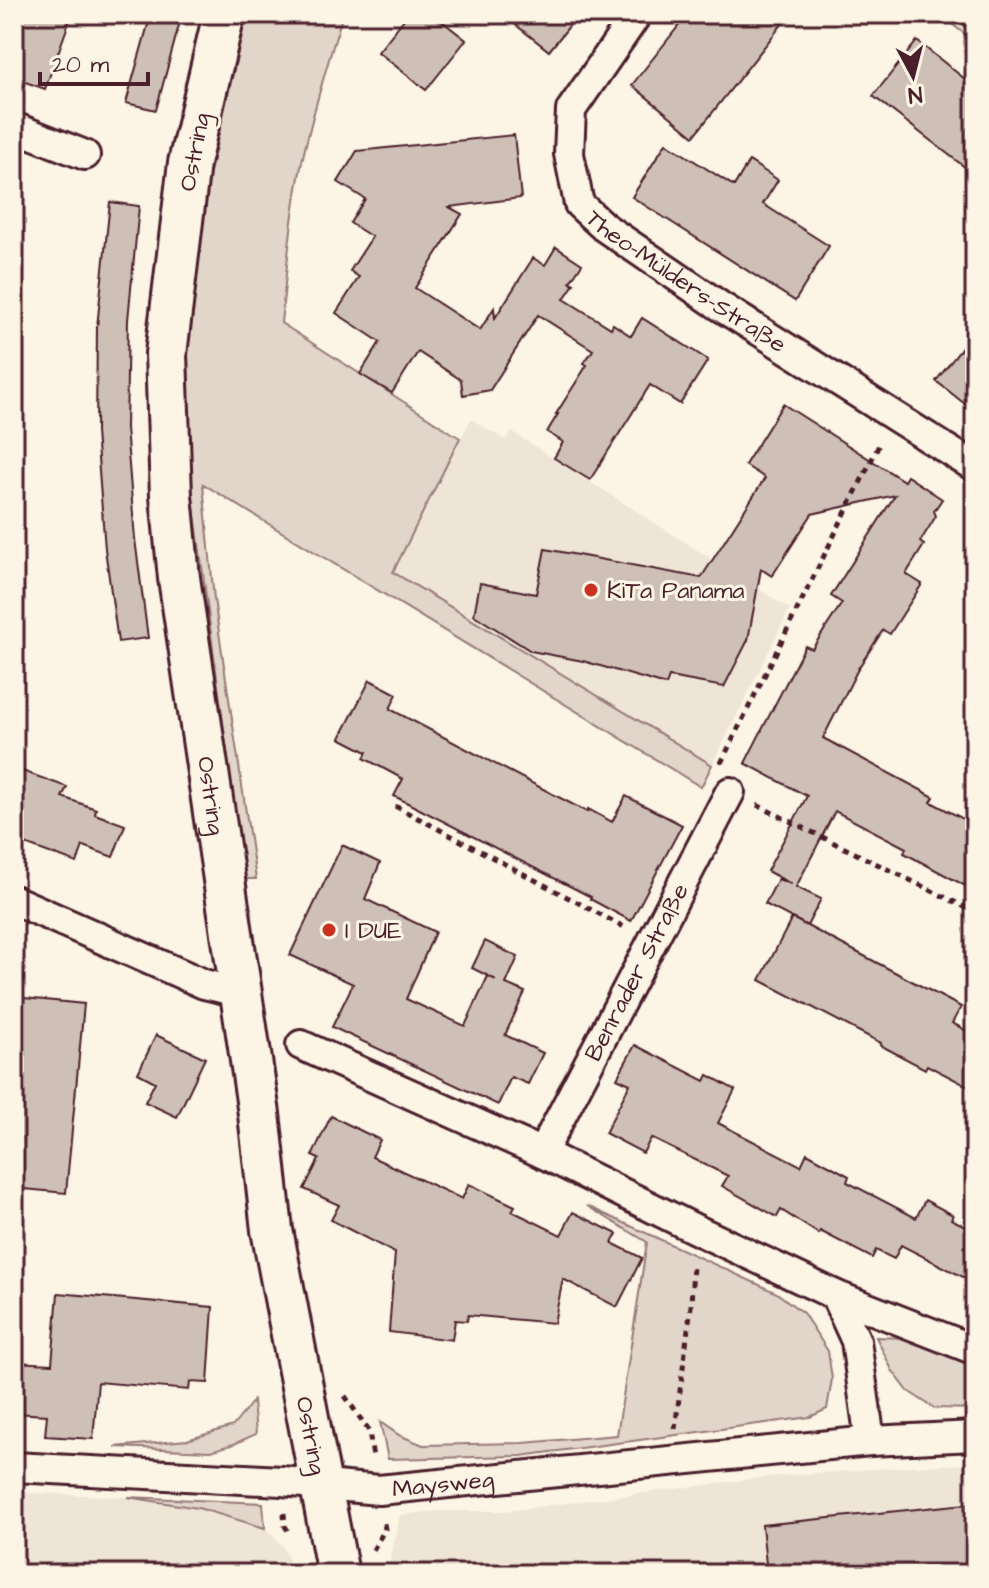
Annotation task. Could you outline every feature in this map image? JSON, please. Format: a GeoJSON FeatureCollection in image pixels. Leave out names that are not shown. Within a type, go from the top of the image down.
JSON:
{"type":"FeatureCollection","features":[{"type":"Feature","properties":{"kind":"main road","name":"Ostring"},"geometry":{"type":"LineString","coordinates":[[224,14],[189,163],[166,354],[171,496],[179,578],[242,993],[272,1230],[338,1574]]}},
{"type":"Feature","properties":{"kind":"street","name":"Theo-Mülders-Straße"},"geometry":{"type":"LineString","coordinates":[[637,14],[571,110],[569,154],[579,204],[604,227],[720,306],[975,467]]}},
{"type":"Feature","properties":{"kind":"street"},"geometry":{"type":"LineString","coordinates":[[14,127],[85,155]]}},
{"type":"Feature","properties":{"kind":"street","name":"Benrader Straße"},"geometry":{"type":"LineString","coordinates":[[542,1153],[730,792]]}},
{"type":"Feature","properties":{"kind":"street"},"geometry":{"type":"LineString","coordinates":[[14,900],[204,984],[242,993]]}},
{"type":"Feature","properties":{"kind":"street"},"geometry":{"type":"LineString","coordinates":[[301,1045],[542,1153],[835,1295],[975,1350]]}},
{"type":"Feature","properties":{"kind":"street"},"geometry":{"type":"LineString","coordinates":[[835,1295],[856,1341],[870,1441],[975,1436]]}},
{"type":"Feature","properties":{"kind":"street","name":"Maysweg"},"geometry":{"type":"LineString","coordinates":[[14,1467],[322,1484],[379,1490],[870,1441]]}},
{"type":"Feature","properties":{"kind":"path"},"geometry":{"type":"LineString","coordinates":[[121,23],[122,14]]}},
{"type":"Feature","properties":{"kind":"path"},"geometry":{"type":"LineString","coordinates":[[967,14],[975,20]]}},
{"type":"Feature","properties":{"kind":"path"},"geometry":{"type":"LineString","coordinates":[[893,417],[719,766],[730,792],[975,912]]}},
{"type":"Feature","properties":{"kind":"path"},"geometry":{"type":"LineString","coordinates":[[395,806],[652,941]]}},
{"type":"Feature","properties":{"kind":"path"},"geometry":{"type":"LineString","coordinates":[[670,1462],[691,1306],[695,1229]]}},
{"type":"Feature","properties":{"kind":"shaded area"},"geometry":{"type":"Polygon","coordinates":[[[247,14],[343,14],[303,157],[292,219],[281,323],[460,438],[393,572],[712,765],[701,787],[203,484],[214,599],[256,879],[244,879],[187,455],[188,337],[202,206],[247,14]]]}},
{"type":"Feature","properties":{"kind":"shaded area"},"geometry":{"type":"Polygon","coordinates":[[[939,14],[975,14],[975,42],[939,14]]]}},
{"type":"Feature","properties":{"kind":"shaded area","name":"KiTa Panama"},"geometry":{"type":"Polygon","coordinates":[[[471,419],[505,440],[512,432],[790,609],[712,765],[393,572],[471,419]]]}},
{"type":"Feature","properties":{"kind":"shaded area"},"geometry":{"type":"Polygon","coordinates":[[[587,1206],[777,1293],[803,1313],[828,1351],[832,1379],[827,1409],[810,1417],[521,1456],[388,1459],[380,1422],[399,1435],[423,1445],[523,1443],[617,1435],[647,1242],[587,1206]]]}},
{"type":"Feature","properties":{"kind":"shaded area"},"geometry":{"type":"Polygon","coordinates":[[[876,1337],[905,1338],[975,1367],[975,1409],[934,1408],[908,1391],[892,1370],[876,1337]]]}},
{"type":"Feature","properties":{"kind":"shaded area"},"geometry":{"type":"Polygon","coordinates":[[[253,1401],[256,1434],[234,1444],[211,1451],[115,1447],[187,1440],[233,1426],[253,1401]]]}},
{"type":"Feature","properties":{"kind":"shaded area"},"geometry":{"type":"Polygon","coordinates":[[[975,1464],[975,1574],[387,1574],[400,1515],[437,1511],[506,1511],[766,1477],[975,1464]]]}},
{"type":"Feature","properties":{"kind":"shaded area"},"geometry":{"type":"Polygon","coordinates":[[[14,1492],[127,1497],[198,1508],[265,1528],[283,1546],[294,1574],[14,1574],[14,1492]]]}},
{"type":"Feature","properties":{"kind":"shaded area"},"geometry":{"type":"Polygon","coordinates":[[[127,1497],[263,1503],[265,1528],[198,1508],[127,1497]]]}},
{"type":"Feature","properties":{"kind":"building"},"geometry":{"type":"Polygon","coordinates":[[[14,14],[72,14],[45,89],[14,78],[14,14]]]}},
{"type":"Feature","properties":{"kind":"building"},"geometry":{"type":"Polygon","coordinates":[[[151,14],[182,14],[156,110],[126,103],[151,14]]]}},
{"type":"Feature","properties":{"kind":"building"},"geometry":{"type":"Polygon","coordinates":[[[408,14],[433,14],[466,40],[426,90],[378,52],[408,14]]]}},
{"type":"Feature","properties":{"kind":"building"},"geometry":{"type":"Polygon","coordinates":[[[502,14],[579,14],[549,51],[502,14]]]}},
{"type":"Feature","properties":{"kind":"building"},"geometry":{"type":"Polygon","coordinates":[[[688,14],[790,14],[694,136],[632,85],[688,14]]]}},
{"type":"Feature","properties":{"kind":"building"},"geometry":{"type":"Polygon","coordinates":[[[917,41],[975,87],[975,175],[873,96],[917,41]]]}},
{"type":"Feature","properties":{"kind":"building"},"geometry":{"type":"Polygon","coordinates":[[[514,135],[521,198],[449,207],[462,214],[415,288],[480,330],[494,308],[495,318],[533,258],[545,265],[556,247],[582,264],[570,282],[574,284],[564,299],[611,328],[613,324],[631,336],[642,318],[708,360],[680,404],[650,385],[590,480],[554,458],[563,442],[547,432],[593,350],[538,315],[490,390],[463,395],[461,380],[418,352],[392,393],[360,374],[380,342],[336,313],[359,277],[350,271],[372,237],[350,223],[365,199],[338,182],[357,151],[514,135]]]}},
{"type":"Feature","properties":{"kind":"building"},"geometry":{"type":"Polygon","coordinates":[[[666,143],[734,186],[749,161],[778,180],[763,204],[829,246],[795,301],[632,197],[666,143]]]}},
{"type":"Feature","properties":{"kind":"building"},"geometry":{"type":"Polygon","coordinates":[[[110,202],[139,206],[128,320],[126,428],[135,539],[148,638],[118,642],[105,549],[96,432],[97,327],[110,202]]]}},
{"type":"Feature","properties":{"kind":"building"},"geometry":{"type":"Polygon","coordinates":[[[975,331],[975,412],[936,381],[975,331]]]}},
{"type":"Feature","properties":{"kind":"building"},"geometry":{"type":"Polygon","coordinates":[[[783,404],[904,481],[907,476],[942,499],[934,511],[936,516],[920,542],[924,545],[906,574],[922,584],[890,634],[883,630],[859,667],[823,738],[934,797],[931,802],[975,825],[975,891],[904,853],[906,848],[835,811],[796,887],[821,899],[807,926],[765,904],[778,879],[791,884],[767,871],[807,796],[745,763],[805,646],[812,649],[842,603],[831,596],[895,495],[812,514],[772,576],[761,569],[748,640],[724,687],[669,677],[666,685],[583,661],[531,651],[474,615],[480,583],[536,594],[545,549],[701,578],[765,478],[745,465],[783,404]]]}},
{"type":"Feature","properties":{"kind":"building"},"geometry":{"type":"Polygon","coordinates":[[[370,680],[397,694],[390,709],[587,812],[588,809],[612,822],[626,796],[682,825],[631,921],[591,897],[394,796],[403,779],[364,758],[367,752],[340,738],[370,680]]]}},
{"type":"Feature","properties":{"kind":"building"},"geometry":{"type":"Polygon","coordinates":[[[14,768],[67,787],[62,797],[96,809],[95,814],[125,825],[113,857],[83,846],[77,863],[14,840],[14,768]]]}},
{"type":"Feature","properties":{"kind":"building"},"geometry":{"type":"Polygon","coordinates":[[[342,845],[380,863],[365,899],[435,932],[406,999],[465,1026],[488,976],[472,968],[485,941],[518,957],[506,984],[525,992],[505,1035],[543,1053],[528,1084],[511,1077],[498,1105],[332,1027],[353,984],[290,955],[342,845]]]}},
{"type":"Feature","properties":{"kind":"building"},"geometry":{"type":"Polygon","coordinates":[[[792,918],[961,1007],[952,1023],[975,1035],[975,1071],[967,1086],[927,1065],[925,1069],[760,980],[792,918]]]}},
{"type":"Feature","properties":{"kind":"building"},"geometry":{"type":"Polygon","coordinates":[[[14,997],[84,1004],[66,1193],[14,1188],[14,997]]]}},
{"type":"Feature","properties":{"kind":"building"},"geometry":{"type":"Polygon","coordinates":[[[156,1035],[205,1058],[177,1117],[145,1102],[155,1082],[138,1073],[156,1035]]]}},
{"type":"Feature","properties":{"kind":"building"},"geometry":{"type":"Polygon","coordinates":[[[635,1045],[705,1081],[708,1075],[735,1090],[718,1123],[801,1166],[807,1153],[849,1176],[847,1182],[916,1218],[925,1200],[953,1215],[951,1219],[975,1231],[975,1278],[967,1274],[965,1278],[901,1245],[894,1259],[876,1250],[872,1258],[820,1231],[819,1234],[781,1210],[777,1217],[722,1186],[728,1176],[651,1138],[643,1153],[605,1133],[630,1084],[617,1078],[635,1045]]]}},
{"type":"Feature","properties":{"kind":"building"},"geometry":{"type":"Polygon","coordinates":[[[331,1116],[380,1140],[372,1157],[462,1199],[469,1184],[515,1206],[512,1211],[561,1235],[573,1212],[617,1234],[612,1243],[642,1258],[617,1307],[563,1279],[554,1323],[468,1315],[467,1321],[455,1320],[452,1340],[389,1332],[395,1253],[331,1220],[339,1205],[304,1189],[319,1159],[312,1156],[331,1116]]]}},
{"type":"Feature","properties":{"kind":"building"},"geometry":{"type":"Polygon","coordinates":[[[58,1293],[213,1307],[208,1383],[190,1382],[189,1390],[98,1382],[93,1439],[45,1436],[47,1415],[14,1413],[14,1362],[52,1364],[58,1293]]]}},
{"type":"Feature","properties":{"kind":"building"},"geometry":{"type":"Polygon","coordinates":[[[975,1503],[975,1574],[767,1574],[762,1525],[975,1503]]]}},
{"type":"Feature","properties":{"kind":"place","name":"KiTa Panama"},"geometry":{"type":"Point","coordinates":[591,590]}},
{"type":"Feature","properties":{"kind":"place","name":"I DUE"},"geometry":{"type":"Point","coordinates":[329,930]}}]}
